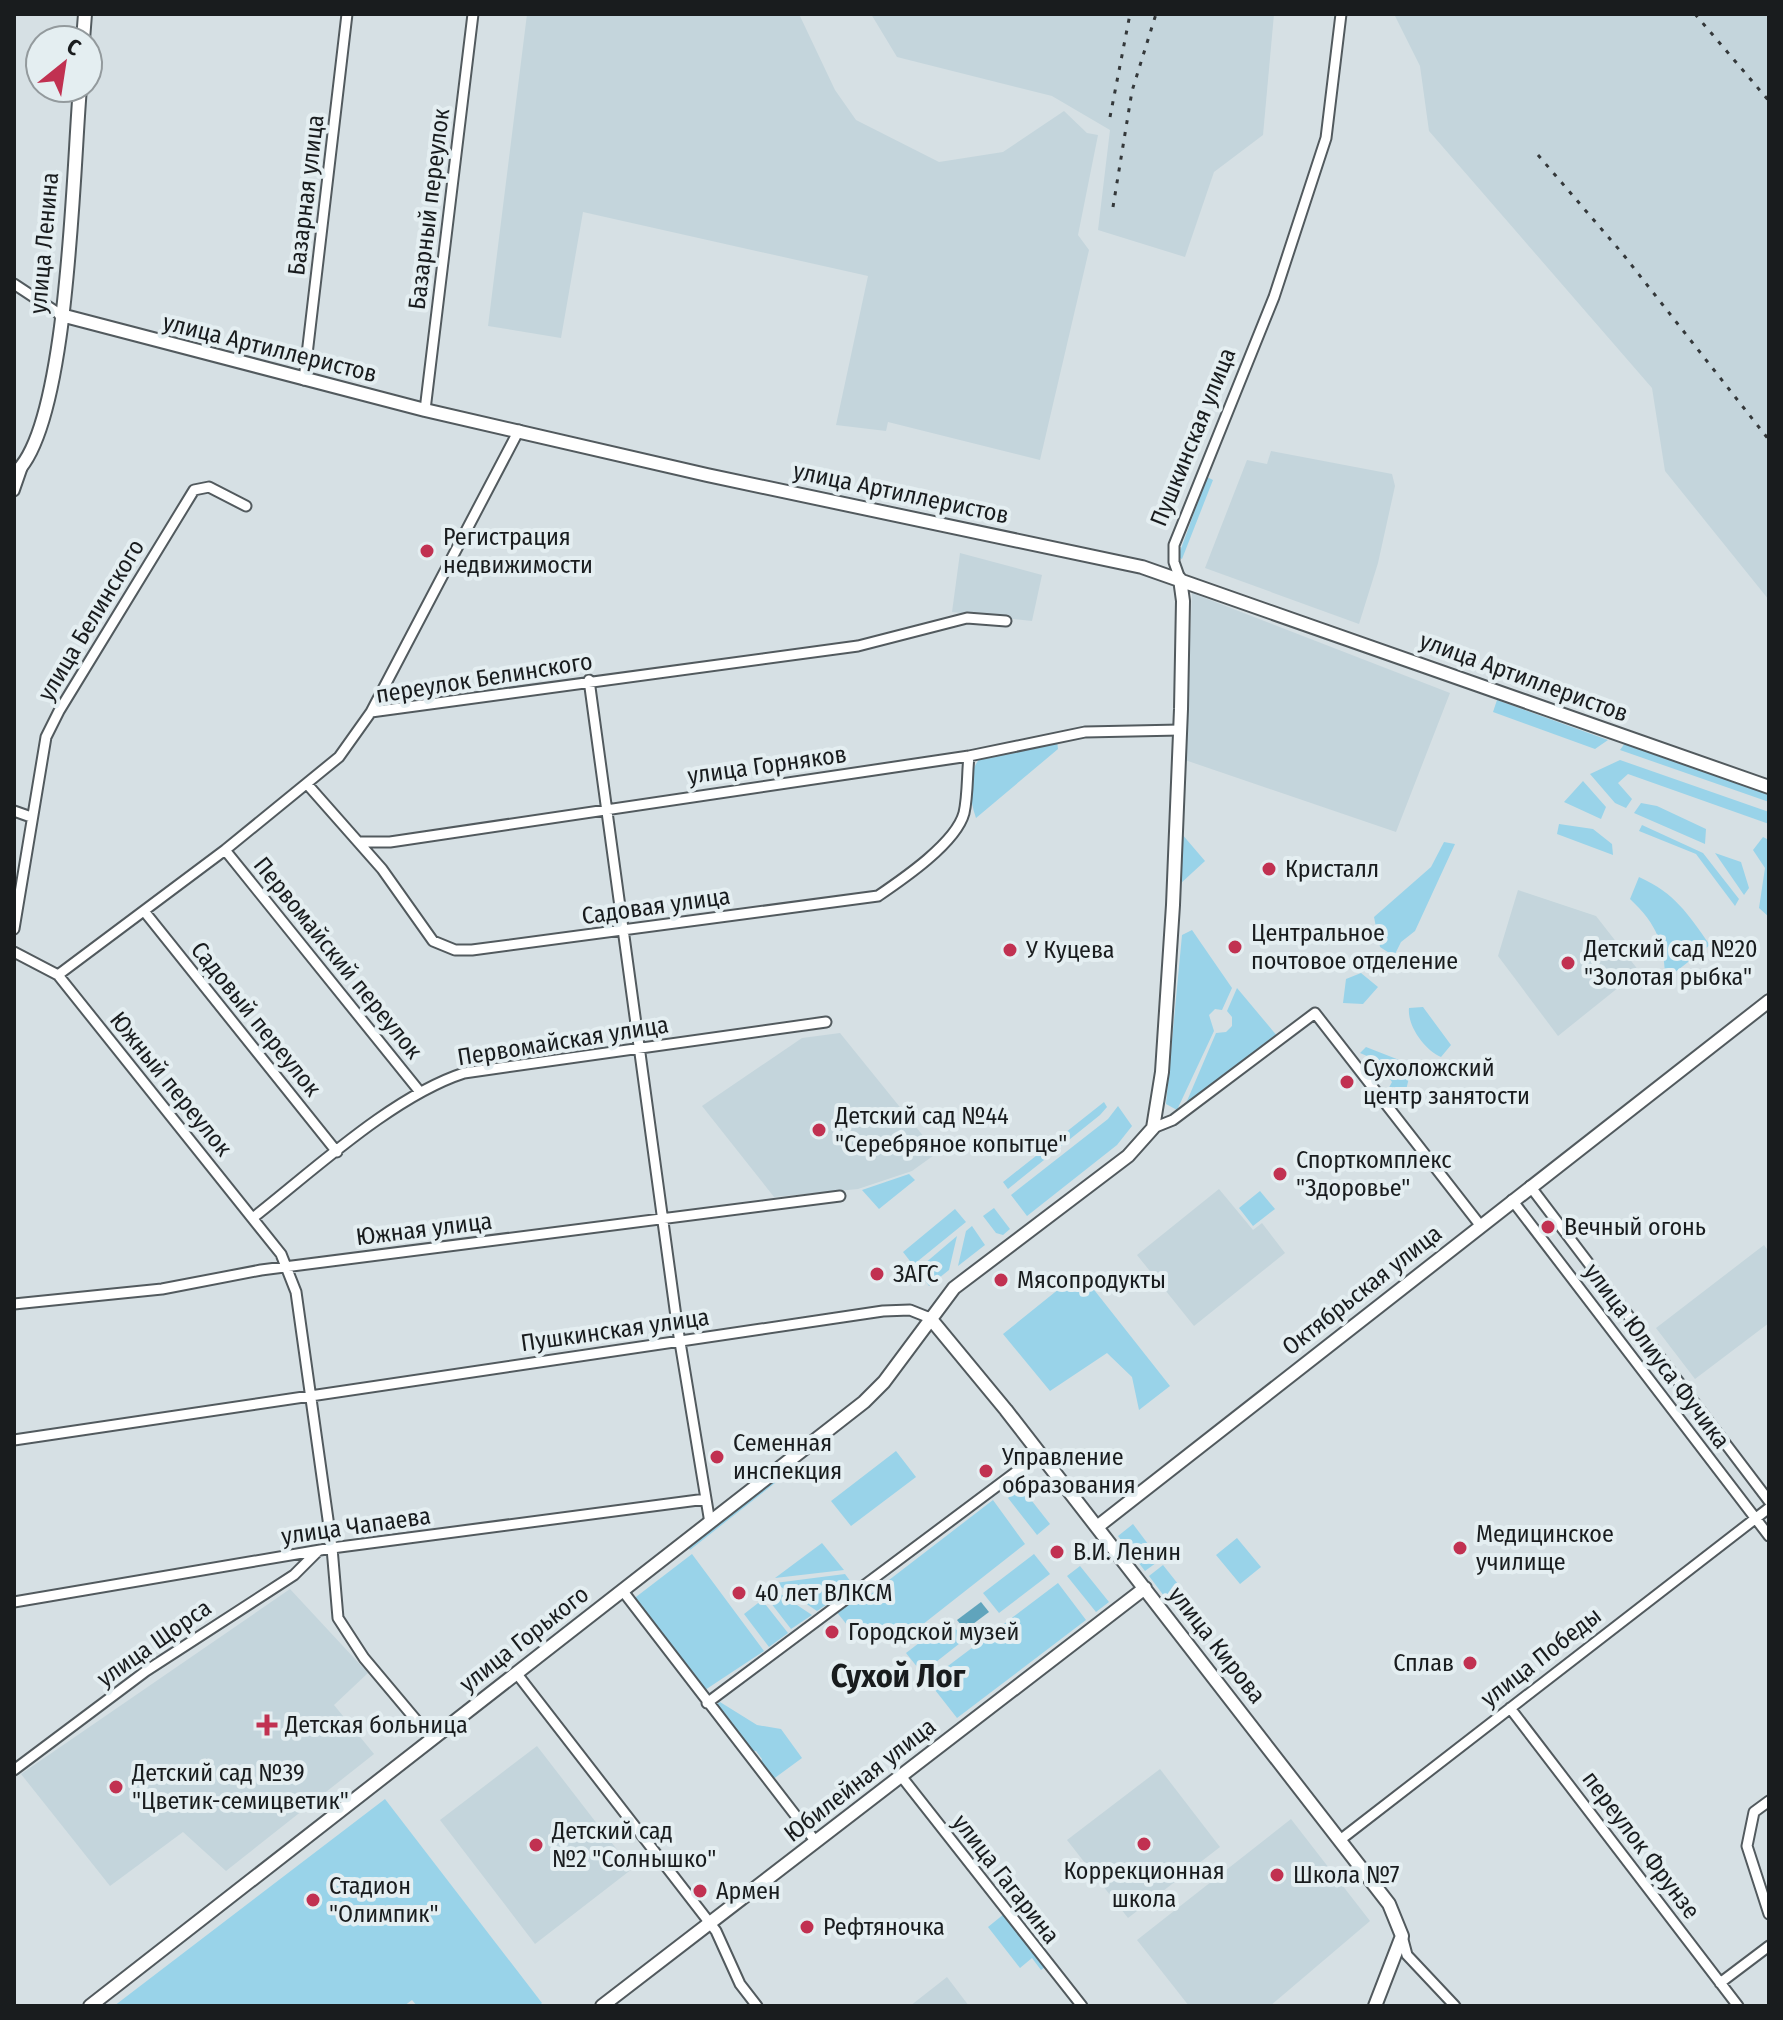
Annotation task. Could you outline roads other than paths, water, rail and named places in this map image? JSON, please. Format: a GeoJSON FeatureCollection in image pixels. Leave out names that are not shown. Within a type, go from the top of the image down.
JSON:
{"type":"FeatureCollection","features":[{"type":"Feature","properties":{"kind":"street","name":"Базарная улица"},"geometry":{"type":"LineString","coordinates":[[304,380],[347,14]]}},
{"type":"Feature","properties":{"kind":"street","name":"Базарный переулок"},"geometry":{"type":"LineString","coordinates":[[425,410],[473,14]]}},
{"type":"Feature","properties":{"kind":"street","name":"Пушкинская улица"},"geometry":{"type":"LineString","coordinates":[[1153,1128],[1162,1072],[1180,730],[1183,601],[1174,545],[1274,297],[1326,138],[1341,14]]}},
{"type":"Feature","properties":{"kind":"street","name":"улица Ленина"},"geometry":{"type":"LineString","coordinates":[[14,491],[18,471],[36,443],[47,411],[61,315],[79,104]]}},
{"type":"Feature","properties":{"kind":"street","name":"улица Артиллеристов"},"geometry":{"type":"LineString","coordinates":[[14,284],[61,315],[304,380],[707,475],[1108,558],[1180,579],[1769,787]]}},
{"type":"Feature","properties":{"kind":"street"},"geometry":{"type":"LineString","coordinates":[[371,712],[519,430]]}},
{"type":"Feature","properties":{"kind":"street","name":"улица Белинского"},"geometry":{"type":"LineString","coordinates":[[14,929],[46,737],[59,711],[194,490],[209,487],[246,506]]}},
{"type":"Feature","properties":{"kind":"street","name":"переулок Белинского"},"geometry":{"type":"LineString","coordinates":[[58,975],[225,850],[307,784],[339,757],[371,712],[589,680],[858,646],[967,618],[1006,621]]}},
{"type":"Feature","properties":{"kind":"street"},"geometry":{"type":"LineString","coordinates":[[589,680],[680,1343],[710,1523]]}},
{"type":"Feature","properties":{"kind":"street","name":"улица Горняков"},"geometry":{"type":"LineString","coordinates":[[359,842],[390,842],[608,807],[969,756],[1085,732],[1180,730]]}},
{"type":"Feature","properties":{"kind":"street","name":"Садовая улица"},"geometry":{"type":"LineString","coordinates":[[359,842],[407,901],[433,941],[440,945],[455,950],[472,950],[623,932],[878,896],[955,830],[964,814],[969,756]]}},
{"type":"Feature","properties":{"kind":"street"},"geometry":{"type":"LineString","coordinates":[[307,784],[359,842]]}},
{"type":"Feature","properties":{"kind":"street"},"geometry":{"type":"LineString","coordinates":[[14,811],[31,817]]}},
{"type":"Feature","properties":{"kind":"street","name":"Первомайский переулок"},"geometry":{"type":"LineString","coordinates":[[225,850],[420,1092]]}},
{"type":"Feature","properties":{"kind":"street","name":"Садовый переулок"},"geometry":{"type":"LineString","coordinates":[[144,911],[337,1152]]}},
{"type":"Feature","properties":{"kind":"street"},"geometry":{"type":"LineString","coordinates":[[14,952],[58,975]]}},
{"type":"Feature","properties":{"kind":"street","name":"Южный переулок"},"geometry":{"type":"LineString","coordinates":[[58,975],[254,1217],[288,1267]]}},
{"type":"Feature","properties":{"kind":"street","name":"Октябрьская улица"},"geometry":{"type":"LineString","coordinates":[[1097,1527],[1769,1001]]}},
{"type":"Feature","properties":{"kind":"street"},"geometry":{"type":"LineString","coordinates":[[930,1318],[954,1288],[1128,1156],[1153,1128],[1173,1120],[1315,1013],[1480,1225]]}},
{"type":"Feature","properties":{"kind":"street","name":"Первомайская улица"},"geometry":{"type":"LineString","coordinates":[[254,1217],[420,1092],[464,1073],[826,1022]]}},
{"type":"Feature","properties":{"kind":"street","name":"улица Юлиуса Фучика"},"geometry":{"type":"LineString","coordinates":[[1530,1186],[1769,1501]]}},
{"type":"Feature","properties":{"kind":"street","name":"Южная улица"},"geometry":{"type":"LineString","coordinates":[[14,1304],[162,1289],[288,1267],[840,1196]]}},
{"type":"Feature","properties":{"kind":"street","name":"улица Юлиуса Фучика"},"geometry":{"type":"LineString","coordinates":[[1512,1200],[1769,1536]]}},
{"type":"Feature","properties":{"kind":"street"},"geometry":{"type":"LineString","coordinates":[[288,1267],[296,1292],[332,1548],[335,1604],[345,1632],[432,1739]]}},
{"type":"Feature","properties":{"kind":"street","name":"Пушкинская улица"},"geometry":{"type":"LineString","coordinates":[[14,1440],[883,1311],[910,1310],[930,1318]]}},
{"type":"Feature","properties":{"kind":"street","name":"улица Кирова"},"geometry":{"type":"LineString","coordinates":[[930,1318],[1145,1588],[1389,1904],[1407,1955],[1455,2006]]}},
{"type":"Feature","properties":{"kind":"street","name":"улица Горького"},"geometry":{"type":"LineString","coordinates":[[90,2006],[864,1402],[884,1382],[930,1318]]}},
{"type":"Feature","properties":{"kind":"street"},"geometry":{"type":"LineString","coordinates":[[707,1703],[1040,1454]]}},
{"type":"Feature","properties":{"kind":"street","name":"улица Чапаева"},"geometry":{"type":"LineString","coordinates":[[14,1602],[332,1548],[706,1499]]}},
{"type":"Feature","properties":{"kind":"street","name":"улица Победы"},"geometry":{"type":"LineString","coordinates":[[1340,1840],[1769,1508]]}},
{"type":"Feature","properties":{"kind":"street","name":"улица Щорса"},"geometry":{"type":"LineString","coordinates":[[14,1770],[146,1671],[294,1575],[318,1551]]}},
{"type":"Feature","properties":{"kind":"street","name":"Юбилейная улица"},"geometry":{"type":"LineString","coordinates":[[602,2006],[1145,1588]]}},
{"type":"Feature","properties":{"kind":"street"},"geometry":{"type":"LineString","coordinates":[[622,1590],[816,1842]]}},
{"type":"Feature","properties":{"kind":"street"},"geometry":{"type":"LineString","coordinates":[[517,1674],[710,1924],[726,1948],[740,1984],[757,2006]]}},
{"type":"Feature","properties":{"kind":"street","name":"переулок Фрунзе"},"geometry":{"type":"LineString","coordinates":[[1510,1708],[1738,2006]]}},
{"type":"Feature","properties":{"kind":"street","name":"улица Гагарина"},"geometry":{"type":"LineString","coordinates":[[901,1776],[1082,2006]]}},
{"type":"Feature","properties":{"kind":"street"},"geometry":{"type":"LineString","coordinates":[[1769,1801],[1754,1812],[1747,1846],[1769,1914]]}},
{"type":"Feature","properties":{"kind":"street"},"geometry":{"type":"LineString","coordinates":[[1375,2006],[1402,1936]]}},
{"type":"Feature","properties":{"kind":"street"},"geometry":{"type":"LineString","coordinates":[[1720,1983],[1769,1946]]}},
{"type":"Feature","properties":{"kind":"railway"},"geometry":{"type":"LineString","coordinates":[[1110,117],[1130,14]]}},
{"type":"Feature","properties":{"kind":"railway"},"geometry":{"type":"LineString","coordinates":[[1113,207],[1132,91],[1156,14]]}},
{"type":"Feature","properties":{"kind":"railway"},"geometry":{"type":"LineString","coordinates":[[1695,14],[1769,101]]}},
{"type":"Feature","properties":{"kind":"railway"},"geometry":{"type":"LineString","coordinates":[[1538,155],[1622,253],[1769,440]]}},
{"type":"Feature","properties":{"kind":"place","name":"Регистрация недвижимости"},"geometry":{"type":"Point","coordinates":[427,551]}},
{"type":"Feature","properties":{"kind":"place","name":"Кристалл"},"geometry":{"type":"Point","coordinates":[1269,869]}},
{"type":"Feature","properties":{"kind":"place","name":"Центральное почтовое отделение"},"geometry":{"type":"Point","coordinates":[1235,947]}},
{"type":"Feature","properties":{"kind":"place","name":"У Куцева"},"geometry":{"type":"Point","coordinates":[1010,950]}},
{"type":"Feature","properties":{"kind":"place","name":"Детский сад №20 \"Золотая рыбка\""},"geometry":{"type":"Point","coordinates":[1568,963]}},
{"type":"Feature","properties":{"kind":"place","name":"Сухоложский центр занятости"},"geometry":{"type":"Point","coordinates":[1347,1082]}},
{"type":"Feature","properties":{"kind":"place","name":"Детский сад №44 \"Серебряное копытце\""},"geometry":{"type":"Point","coordinates":[819,1130]}},
{"type":"Feature","properties":{"kind":"place","name":"Спорткомплекс \"Здоровье\""},"geometry":{"type":"Point","coordinates":[1280,1174]}},
{"type":"Feature","properties":{"kind":"place","name":"Вечный огонь"},"geometry":{"type":"Point","coordinates":[1548,1227]}},
{"type":"Feature","properties":{"kind":"place","name":"ЗАГС"},"geometry":{"type":"Point","coordinates":[877,1274]}},
{"type":"Feature","properties":{"kind":"place","name":"Мясопродукты"},"geometry":{"type":"Point","coordinates":[1001,1280]}},
{"type":"Feature","properties":{"kind":"place","name":"Семенная инспекция"},"geometry":{"type":"Point","coordinates":[717,1457]}},
{"type":"Feature","properties":{"kind":"place","name":"Управление образования"},"geometry":{"type":"Point","coordinates":[986,1471]}},
{"type":"Feature","properties":{"kind":"place","name":"Медицинское училище"},"geometry":{"type":"Point","coordinates":[1460,1548]}},
{"type":"Feature","properties":{"kind":"place","name":"В.И. Ленин"},"geometry":{"type":"Point","coordinates":[1057,1552]}},
{"type":"Feature","properties":{"kind":"place","name":"40 лет ВЛКСМ"},"geometry":{"type":"Point","coordinates":[739,1593]}},
{"type":"Feature","properties":{"kind":"place","name":"Городской музей"},"geometry":{"type":"Point","coordinates":[832,1632]}},
{"type":"Feature","properties":{"kind":"place","name":"Сплав"},"geometry":{"type":"Point","coordinates":[1470,1663]}},
{"type":"Feature","properties":{"kind":"place","name":"Детская больница"},"geometry":{"type":"Point","coordinates":[267,1725]}},
{"type":"Feature","properties":{"kind":"place","name":"Детский сад №39 \"Цветик-семицветик\""},"geometry":{"type":"Point","coordinates":[116,1787]}},
{"type":"Feature","properties":{"kind":"place","name":"Коррекционная школа"},"geometry":{"type":"Point","coordinates":[1144,1844]}},
{"type":"Feature","properties":{"kind":"place","name":"Детский сад №2 \"Солнышко\""},"geometry":{"type":"Point","coordinates":[536,1845]}},
{"type":"Feature","properties":{"kind":"place","name":"Школа №7"},"geometry":{"type":"Point","coordinates":[1277,1875]}},
{"type":"Feature","properties":{"kind":"place","name":"Армен"},"geometry":{"type":"Point","coordinates":[700,1891]}},
{"type":"Feature","properties":{"kind":"place","name":"Стадион \"Олимпик\""},"geometry":{"type":"Point","coordinates":[313,1900]}},
{"type":"Feature","properties":{"kind":"place","name":"Рефтяночка"},"geometry":{"type":"Point","coordinates":[807,1927]}},
{"type":"Feature","properties":{"kind":"district","name":"Сухой Лог"},"geometry":{"type":"Point","coordinates":[898,1676]}}]}
